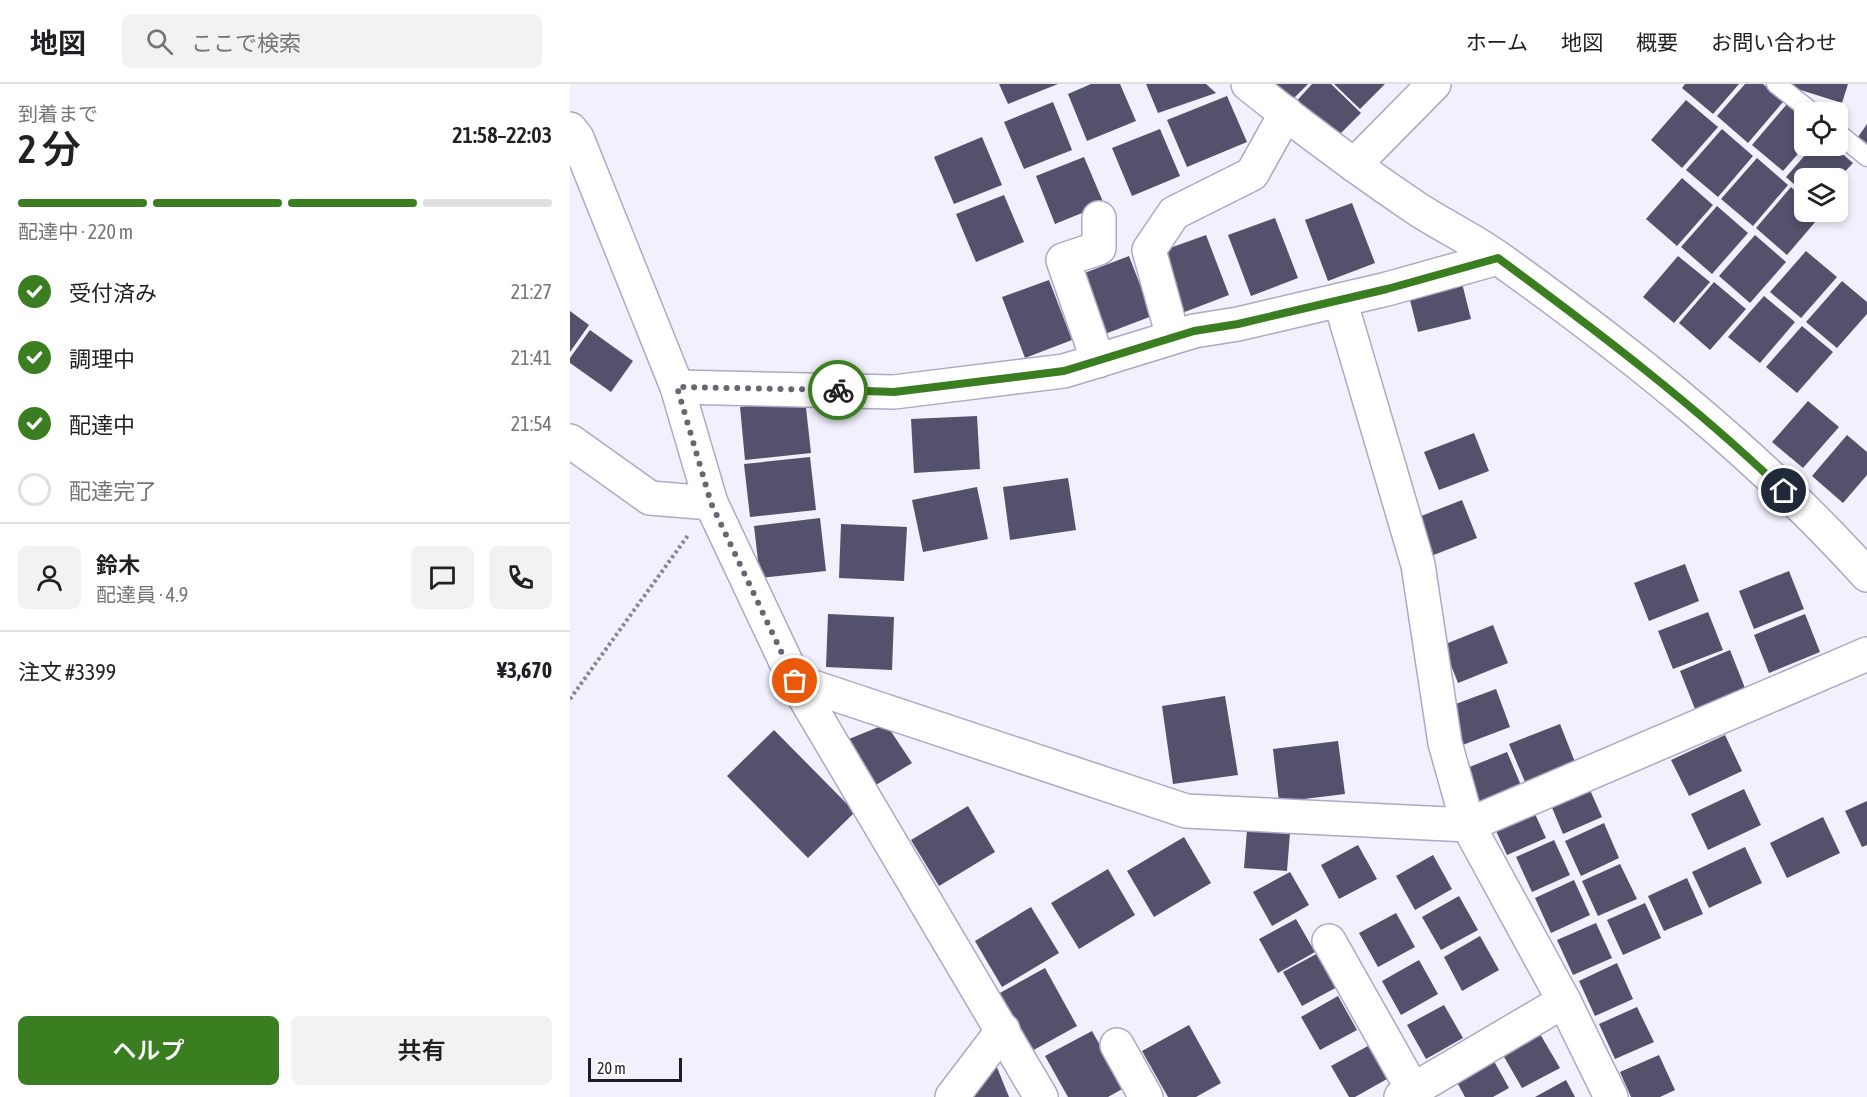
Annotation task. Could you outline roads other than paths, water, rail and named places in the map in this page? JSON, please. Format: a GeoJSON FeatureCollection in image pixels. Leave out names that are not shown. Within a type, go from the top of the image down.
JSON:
{"type":"FeatureCollection","features":[{"type":"Feature","properties":{"kind":"street"},"geometry":{"type":"LineString","coordinates":[[1248,84],[1354,165],[1417,209],[1498,258],[1583,321],[1750,458],[1836,541],[1867,576]]}},
{"type":"Feature","properties":{"kind":"street"},"geometry":{"type":"LineString","coordinates":[[1354,165],[1434,84]]}},
{"type":"Feature","properties":{"kind":"street"},"geometry":{"type":"LineString","coordinates":[[1173,337],[1149,250],[1174,213],[1252,174],[1286,113]]}},
{"type":"Feature","properties":{"kind":"street"},"geometry":{"type":"LineString","coordinates":[[570,129],[577,138],[677,387],[711,503],[795,681],[1041,1097]]}},
{"type":"Feature","properties":{"kind":"street"},"geometry":{"type":"LineString","coordinates":[[1098,361],[1063,260],[1099,248],[1099,218]]}},
{"type":"Feature","properties":{"kind":"street"},"geometry":{"type":"LineString","coordinates":[[677,387],[894,392],[1064,371],[1194,331],[1238,324],[1387,289],[1498,258]]}},
{"type":"Feature","properties":{"kind":"street"},"geometry":{"type":"LineString","coordinates":[[1340,300],[1418,565],[1445,743],[1468,825],[1563,1001],[1611,1097]]}},
{"type":"Feature","properties":{"kind":"street"},"geometry":{"type":"LineString","coordinates":[[570,441],[650,498],[711,503]]}},
{"type":"Feature","properties":{"kind":"street"},"geometry":{"type":"LineString","coordinates":[[795,681],[1186,811],[1468,825],[1867,654]]}},
{"type":"Feature","properties":{"kind":"street"},"geometry":{"type":"LineString","coordinates":[[1329,941],[1407,1094],[1563,1001]]}},
{"type":"Feature","properties":{"kind":"street"},"geometry":{"type":"LineString","coordinates":[[952,1097],[1003,1030]]}},
{"type":"Feature","properties":{"kind":"street"},"geometry":{"type":"LineString","coordinates":[[1117,1045],[1146,1097]]}},
{"type":"Feature","properties":{"kind":"lane"},"geometry":{"type":"LineString","coordinates":[[1776,84],[1799,102]]}},
{"type":"Feature","properties":{"kind":"lane"},"geometry":{"type":"LineString","coordinates":[[1848,141],[1867,157]]}}]}
